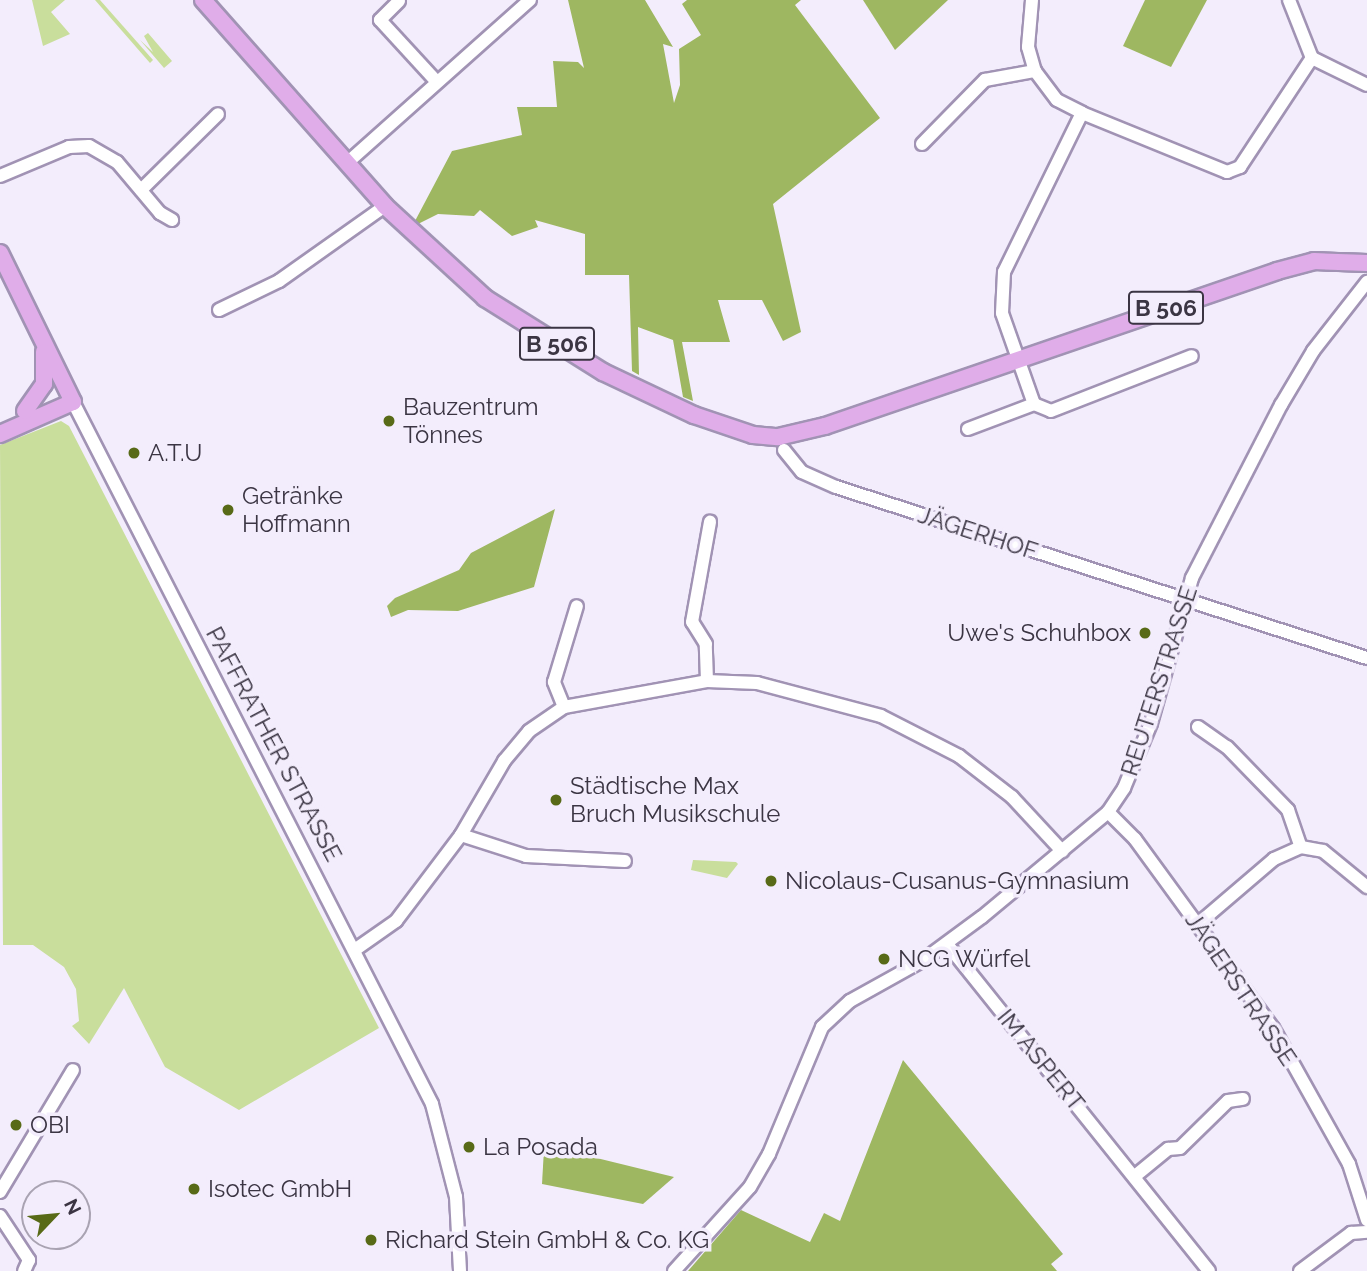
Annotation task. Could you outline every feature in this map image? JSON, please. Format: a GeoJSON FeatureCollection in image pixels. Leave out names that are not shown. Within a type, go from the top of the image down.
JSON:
{"type":"FeatureCollection","features":[{"type":"Feature","properties":{"kind":"main road","name":"B 506"},"geometry":{"type":"LineString","coordinates":[[203,0],[385,206],[485,298],[603,372],[694,415],[747,433],[779,437],[825,426],[1019,357],[1289,268],[1331,260],[1367,263]]}},
{"type":"Feature","properties":{"kind":"main road","name":"PAFFRATHER STRASSE"},"geometry":{"type":"LineString","coordinates":[[0,253],[69,395]]}},
{"type":"Feature","properties":{"kind":"main road"},"geometry":{"type":"LineString","coordinates":[[25,411],[44,384],[41,340]]}},
{"type":"Feature","properties":{"kind":"main road"},"geometry":{"type":"LineString","coordinates":[[0,423],[69,395]]}},
{"type":"Feature","properties":{"kind":"main road"},"geometry":{"type":"LineString","coordinates":[[0,434],[69,395]]}},
{"type":"Feature","properties":{"kind":"street"},"geometry":{"type":"LineString","coordinates":[[347,163],[530,0]]}},
{"type":"Feature","properties":{"kind":"street"},"geometry":{"type":"LineString","coordinates":[[1032,0],[1028,47],[1035,71],[1057,100],[1221,172],[1233,172],[1312,58]]}},
{"type":"Feature","properties":{"kind":"street"},"geometry":{"type":"LineString","coordinates":[[1289,0],[1312,58],[1367,85]]}},
{"type":"Feature","properties":{"kind":"street"},"geometry":{"type":"LineString","coordinates":[[399,1],[380,20],[437,82]]}},
{"type":"Feature","properties":{"kind":"street"},"geometry":{"type":"LineString","coordinates":[[922,145],[985,80],[1035,71]]}},
{"type":"Feature","properties":{"kind":"street"},"geometry":{"type":"LineString","coordinates":[[1034,404],[1002,313],[1004,272],[1082,113]]}},
{"type":"Feature","properties":{"kind":"street"},"geometry":{"type":"LineString","coordinates":[[141,190],[218,114]]}},
{"type":"Feature","properties":{"kind":"street"},"geometry":{"type":"LineString","coordinates":[[0,176],[69,147],[89,146],[117,162],[172,220]]}},
{"type":"Feature","properties":{"kind":"street"},"geometry":{"type":"LineString","coordinates":[[219,310],[279,281],[385,206]]}},
{"type":"Feature","properties":{"kind":"street","name":"REUTERSTRASSE"},"geometry":{"type":"LineString","coordinates":[[674,1271],[750,1187],[769,1154],[822,1027],[850,1001],[947,944],[1108,811],[1137,764],[1184,600],[1281,405],[1313,351],[1367,282]]}},
{"type":"Feature","properties":{"kind":"street"},"geometry":{"type":"LineString","coordinates":[[968,429],[1034,404],[1051,411],[1192,356]]}},
{"type":"Feature","properties":{"kind":"street","name":"PAFFRATHER STRASSE"},"geometry":{"type":"LineString","coordinates":[[69,395],[356,949],[436,1114],[456,1197],[460,1271]]}},
{"type":"Feature","properties":{"kind":"street","name":"JÄGERHOF"},"geometry":{"type":"LineString","coordinates":[[784,450],[802,472],[815,480],[1367,658]]}},
{"type":"Feature","properties":{"kind":"street"},"geometry":{"type":"LineString","coordinates":[[707,681],[706,644],[692,622],[710,522]]}},
{"type":"Feature","properties":{"kind":"street"},"geometry":{"type":"LineString","coordinates":[[564,707],[554,682],[577,606]]}},
{"type":"Feature","properties":{"kind":"street"},"geometry":{"type":"LineString","coordinates":[[356,949],[396,921],[461,835],[504,761],[529,731],[564,707],[707,681],[757,683],[881,716],[958,756],[1012,797],[1062,851]]}},
{"type":"Feature","properties":{"kind":"street"},"geometry":{"type":"LineString","coordinates":[[1198,727],[1227,747],[1288,810],[1301,847]]}},
{"type":"Feature","properties":{"kind":"street","name":"JÄGERSTRASSE"},"geometry":{"type":"LineString","coordinates":[[1108,811],[1135,839],[1273,1028],[1349,1164],[1367,1220]]}},
{"type":"Feature","properties":{"kind":"street"},"geometry":{"type":"LineString","coordinates":[[461,835],[526,856],[625,861]]}},
{"type":"Feature","properties":{"kind":"street"},"geometry":{"type":"LineString","coordinates":[[1198,924],[1274,859],[1301,847],[1322,851],[1367,887]]}},
{"type":"Feature","properties":{"kind":"street","name":"IM ASPERT"},"geometry":{"type":"LineString","coordinates":[[947,944],[1209,1271]]}},
{"type":"Feature","properties":{"kind":"street"},"geometry":{"type":"LineString","coordinates":[[0,1192],[73,1070]]}},
{"type":"Feature","properties":{"kind":"street"},"geometry":{"type":"LineString","coordinates":[[1135,1176],[1168,1149],[1180,1148],[1228,1101],[1243,1098]]}},
{"type":"Feature","properties":{"kind":"street"},"geometry":{"type":"LineString","coordinates":[[0,1216],[29,1260],[24,1271]]}},
{"type":"Feature","properties":{"kind":"street"},"geometry":{"type":"LineString","coordinates":[[1300,1271],[1351,1233],[1367,1233]]}},
{"type":"Feature","properties":{"kind":"green space"},"geometry":{"type":"Polygon","coordinates":[[[32,0],[65,0],[51,12],[70,34],[43,46],[32,0]]]}},
{"type":"Feature","properties":{"kind":"green space"},"geometry":{"type":"Polygon","coordinates":[[[95,0],[100,0],[153,60],[150,63],[95,0]]]}},
{"type":"Feature","properties":{"kind":"green space"},"geometry":{"type":"Polygon","coordinates":[[[568,0],[645,0],[673,47],[663,44],[674,103],[680,85],[679,49],[701,35],[682,4],[687,0],[801,0],[795,5],[880,118],[773,204],[801,332],[783,341],[762,300],[718,300],[730,342],[682,342],[693,401],[683,397],[673,340],[638,327],[639,375],[632,371],[629,275],[585,275],[585,234],[535,220],[538,227],[512,236],[480,210],[474,216],[438,214],[418,224],[415,221],[452,151],[522,135],[517,107],[557,107],[553,61],[578,62],[584,68],[568,0]]]}},
{"type":"Feature","properties":{"kind":"green space"},"geometry":{"type":"Polygon","coordinates":[[[863,0],[948,0],[895,50],[863,0]]]}},
{"type":"Feature","properties":{"kind":"green space"},"geometry":{"type":"Polygon","coordinates":[[[1145,0],[1207,0],[1171,67],[1123,46],[1145,0]]]}},
{"type":"Feature","properties":{"kind":"green space"},"geometry":{"type":"Polygon","coordinates":[[[148,33],[172,61],[164,68],[140,40],[153,52],[144,36],[148,33]]]}},
{"type":"Feature","properties":{"kind":"green space"},"geometry":{"type":"Polygon","coordinates":[[[61,421],[69,426],[379,1028],[239,1110],[165,1067],[124,988],[89,1044],[72,1026],[79,1021],[76,989],[64,967],[33,945],[3,945],[0,445],[61,421]]]}},
{"type":"Feature","properties":{"kind":"green space"},"geometry":{"type":"Polygon","coordinates":[[[555,509],[534,587],[458,611],[408,610],[391,617],[387,606],[395,598],[459,570],[471,553],[555,509]]]}},
{"type":"Feature","properties":{"kind":"green space"},"geometry":{"type":"Polygon","coordinates":[[[693,860],[738,864],[727,878],[691,870],[693,860]]]}},
{"type":"Feature","properties":{"kind":"green space"},"geometry":{"type":"Polygon","coordinates":[[[903,1060],[1063,1254],[1051,1264],[1057,1271],[688,1271],[741,1210],[810,1242],[824,1213],[840,1221],[903,1060]]]}},
{"type":"Feature","properties":{"kind":"green space"},"geometry":{"type":"Polygon","coordinates":[[[544,1149],[564,1150],[674,1177],[643,1204],[542,1184],[544,1149]]]}},
{"type":"Feature","properties":{"kind":"place","name":"Bauzentrum Tönnes"},"geometry":{"type":"Point","coordinates":[389,421]}},
{"type":"Feature","properties":{"kind":"place","name":"A.T.U"},"geometry":{"type":"Point","coordinates":[134,453]}},
{"type":"Feature","properties":{"kind":"place","name":"Getränke Hoffmann"},"geometry":{"type":"Point","coordinates":[228,510]}},
{"type":"Feature","properties":{"kind":"place","name":"Uwe's Schuhbox"},"geometry":{"type":"Point","coordinates":[1145,633]}},
{"type":"Feature","properties":{"kind":"place","name":"Städtische Max Bruch Musikschule"},"geometry":{"type":"Point","coordinates":[556,800]}},
{"type":"Feature","properties":{"kind":"place","name":"Nicolaus-Cusanus-Gymnasium"},"geometry":{"type":"Point","coordinates":[771,881]}},
{"type":"Feature","properties":{"kind":"place","name":"NCG Würfel"},"geometry":{"type":"Point","coordinates":[884,959]}},
{"type":"Feature","properties":{"kind":"place","name":"OBI"},"geometry":{"type":"Point","coordinates":[16,1125]}},
{"type":"Feature","properties":{"kind":"place","name":"La Posada"},"geometry":{"type":"Point","coordinates":[469,1147]}},
{"type":"Feature","properties":{"kind":"place","name":"Isotec GmbH"},"geometry":{"type":"Point","coordinates":[194,1189]}},
{"type":"Feature","properties":{"kind":"place","name":"Richard Stein GmbH & Co. KG"},"geometry":{"type":"Point","coordinates":[371,1240]}}]}
